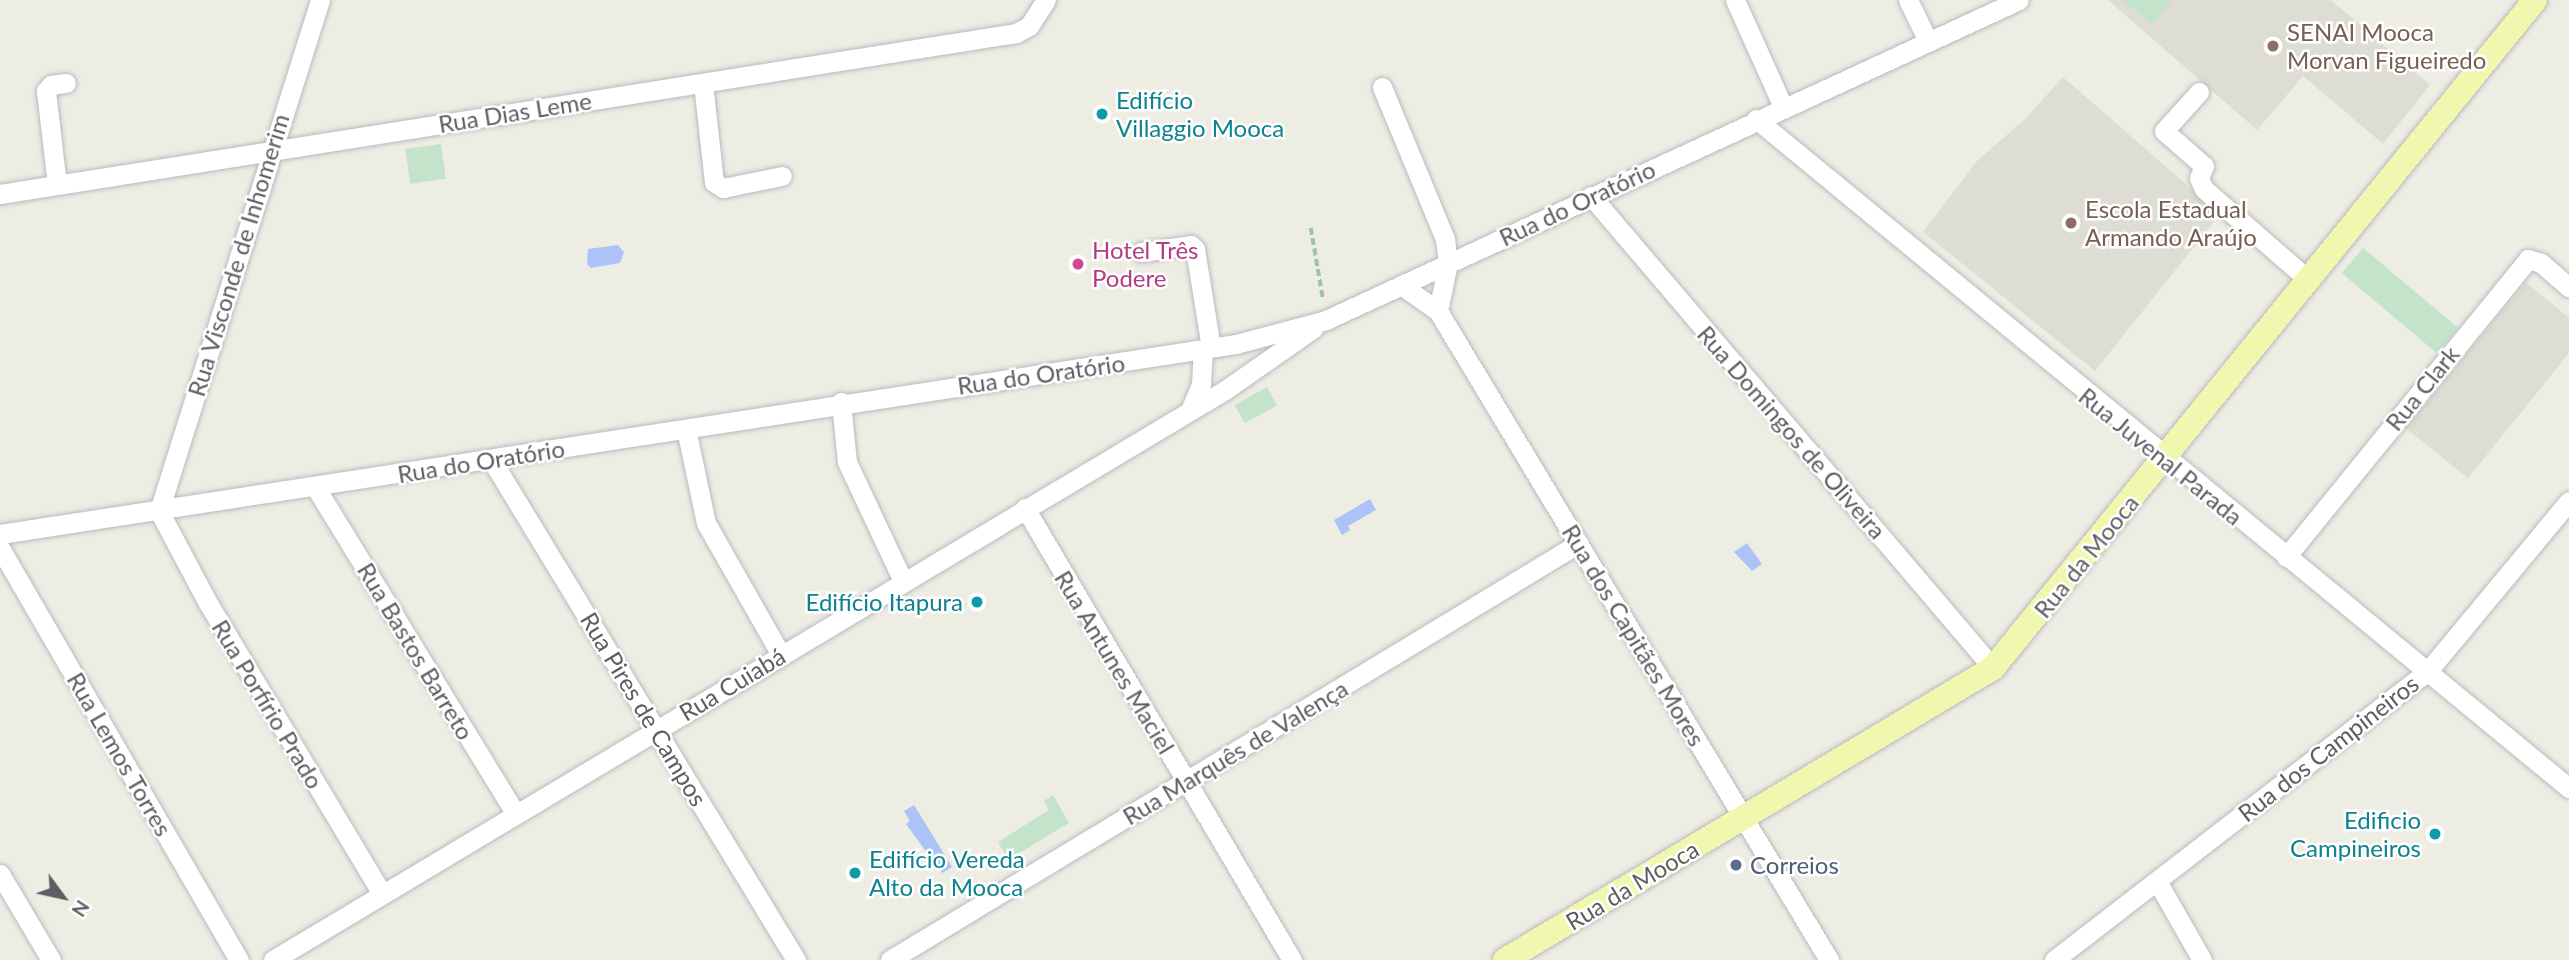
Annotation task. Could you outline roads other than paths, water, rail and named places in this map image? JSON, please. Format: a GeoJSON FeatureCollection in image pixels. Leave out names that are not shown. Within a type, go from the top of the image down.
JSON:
{"type":"FeatureCollection","features":[{"type":"Feature","properties":{"kind":"main road","name":"Rua da Mooca"},"geometry":{"type":"LineString","coordinates":[[1504,960],[1993,668],[2165,460],[2535,0]]}},
{"type":"Feature","properties":{"kind":"street","name":"Rua Visconde de Inhomerim"},"geometry":{"type":"LineString","coordinates":[[159,511],[270,149],[320,0]]}},
{"type":"Feature","properties":{"kind":"street","name":"Rua Dias Leme"},"geometry":{"type":"LineString","coordinates":[[0,194],[270,149],[984,39],[1029,26],[1046,0]]}},
{"type":"Feature","properties":{"kind":"street"},"geometry":{"type":"LineString","coordinates":[[1735,0],[1783,107]]}},
{"type":"Feature","properties":{"kind":"street"},"geometry":{"type":"LineString","coordinates":[[1908,0],[1928,41]]}},
{"type":"Feature","properties":{"kind":"street","name":"Rua do Oratório"},"geometry":{"type":"LineString","coordinates":[[0,534],[316,488],[841,402],[1236,344],[1334,316],[1756,119],[2019,0]]}},
{"type":"Feature","properties":{"kind":"street"},"geometry":{"type":"LineString","coordinates":[[57,185],[46,91],[51,85],[66,83]]}},
{"type":"Feature","properties":{"kind":"street"},"geometry":{"type":"LineString","coordinates":[[703,83],[714,182],[723,188],[782,176]]}},
{"type":"Feature","properties":{"kind":"street"},"geometry":{"type":"LineString","coordinates":[[1382,87],[1445,239],[1448,263],[1438,311]]}},
{"type":"Feature","properties":{"kind":"street"},"geometry":{"type":"LineString","coordinates":[[2199,92],[2164,131],[2204,166],[2199,178],[2204,189],[2309,281]]}},
{"type":"Feature","properties":{"kind":"street","name":"Rua Juvenal Parada"},"geometry":{"type":"LineString","coordinates":[[1756,119],[2165,460],[2569,788]]}},
{"type":"Feature","properties":{"kind":"street","name":"Rua Domingos de Oliveira"},"geometry":{"type":"LineString","coordinates":[[1591,196],[1993,668]]}},
{"type":"Feature","properties":{"kind":"street"},"geometry":{"type":"LineString","coordinates":[[1140,251],[1191,245],[1195,249],[1207,349],[1201,385],[1191,408]]}},
{"type":"Feature","properties":{"kind":"street","name":"Rua Clark"},"geometry":{"type":"LineString","coordinates":[[2286,557],[2528,259],[2541,263],[2569,287]]}},
{"type":"Feature","properties":{"kind":"street","name":"Rua dos Capitães Mores"},"geometry":{"type":"LineString","coordinates":[[1401,285],[1438,311],[1829,960]]}},
{"type":"Feature","properties":{"kind":"street","name":"Rua Cuiabá"},"geometry":{"type":"LineString","coordinates":[[273,960],[1225,390],[1334,316]]}},
{"type":"Feature","properties":{"kind":"street"},"geometry":{"type":"LineString","coordinates":[[1225,390],[1238,357],[1236,344]]}},
{"type":"Feature","properties":{"kind":"street"},"geometry":{"type":"LineString","coordinates":[[841,402],[847,462],[903,581]]}},
{"type":"Feature","properties":{"kind":"street"},"geometry":{"type":"LineString","coordinates":[[686,429],[706,523],[781,655]]}},
{"type":"Feature","properties":{"kind":"street","name":"Rua Pires de Campos"},"geometry":{"type":"LineString","coordinates":[[491,459],[796,960]]}},
{"type":"Feature","properties":{"kind":"street","name":"Rua Bastos Barreto"},"geometry":{"type":"LineString","coordinates":[[316,488],[516,814]]}},
{"type":"Feature","properties":{"kind":"street","name":"Rua dos Campineiros"},"geometry":{"type":"LineString","coordinates":[[2054,960],[2427,672],[2569,501]]}},
{"type":"Feature","properties":{"kind":"street","name":"Rua Antunes Maciel"},"geometry":{"type":"LineString","coordinates":[[1025,508],[1292,960]]}},
{"type":"Feature","properties":{"kind":"street","name":"Rua Porfírio Prado"},"geometry":{"type":"LineString","coordinates":[[159,511],[208,603],[382,894]]}},
{"type":"Feature","properties":{"kind":"street","name":"Rua Marquês de Valença"},"geometry":{"type":"LineString","coordinates":[[890,960],[1187,783],[1579,543]]}},
{"type":"Feature","properties":{"kind":"street","name":"Rua Lemos Torres"},"geometry":{"type":"LineString","coordinates":[[0,548],[239,960]]}},
{"type":"Feature","properties":{"kind":"street"},"geometry":{"type":"LineString","coordinates":[[0,874],[51,960]]}},
{"type":"Feature","properties":{"kind":"street"},"geometry":{"type":"LineString","coordinates":[[2157,881],[2202,960]]}},
{"type":"Feature","properties":{"kind":"water"},"geometry":{"type":"Polygon","coordinates":[[[618,245],[624,252],[620,263],[591,268],[587,264],[588,249],[618,245]]]}},
{"type":"Feature","properties":{"kind":"water"},"geometry":{"type":"Polygon","coordinates":[[[1370,499],[1376,510],[1348,526],[1350,530],[1342,535],[1334,520],[1370,499]]]}},
{"type":"Feature","properties":{"kind":"water"},"geometry":{"type":"Polygon","coordinates":[[[1747,543],[1762,564],[1752,571],[1734,552],[1747,543]]]}},
{"type":"Feature","properties":{"kind":"water"},"geometry":{"type":"Polygon","coordinates":[[[914,805],[952,867],[942,873],[906,824],[910,821],[904,811],[914,805]]]}},
{"type":"Feature","properties":{"kind":"place","name":"SENAI Mooca Morvan Figueiredo"},"geometry":{"type":"Point","coordinates":[2273,46]}},
{"type":"Feature","properties":{"kind":"place","name":"Edifício Villaggio Mooca"},"geometry":{"type":"Point","coordinates":[1102,114]}},
{"type":"Feature","properties":{"kind":"place","name":"Escola Estadual Armando Araújo"},"geometry":{"type":"Point","coordinates":[2071,223]}},
{"type":"Feature","properties":{"kind":"place","name":"Hotel Três Podere"},"geometry":{"type":"Point","coordinates":[1078,264]}},
{"type":"Feature","properties":{"kind":"place","name":"Edifício Itapura"},"geometry":{"type":"Point","coordinates":[977,602]}},
{"type":"Feature","properties":{"kind":"place","name":"Edificio Campineiros"},"geometry":{"type":"Point","coordinates":[2435,834]}},
{"type":"Feature","properties":{"kind":"place","name":"Correios"},"geometry":{"type":"Point","coordinates":[1736,865]}},
{"type":"Feature","properties":{"kind":"place","name":"Edifício Vereda Alto da Mooca"},"geometry":{"type":"Point","coordinates":[855,873]}}]}
